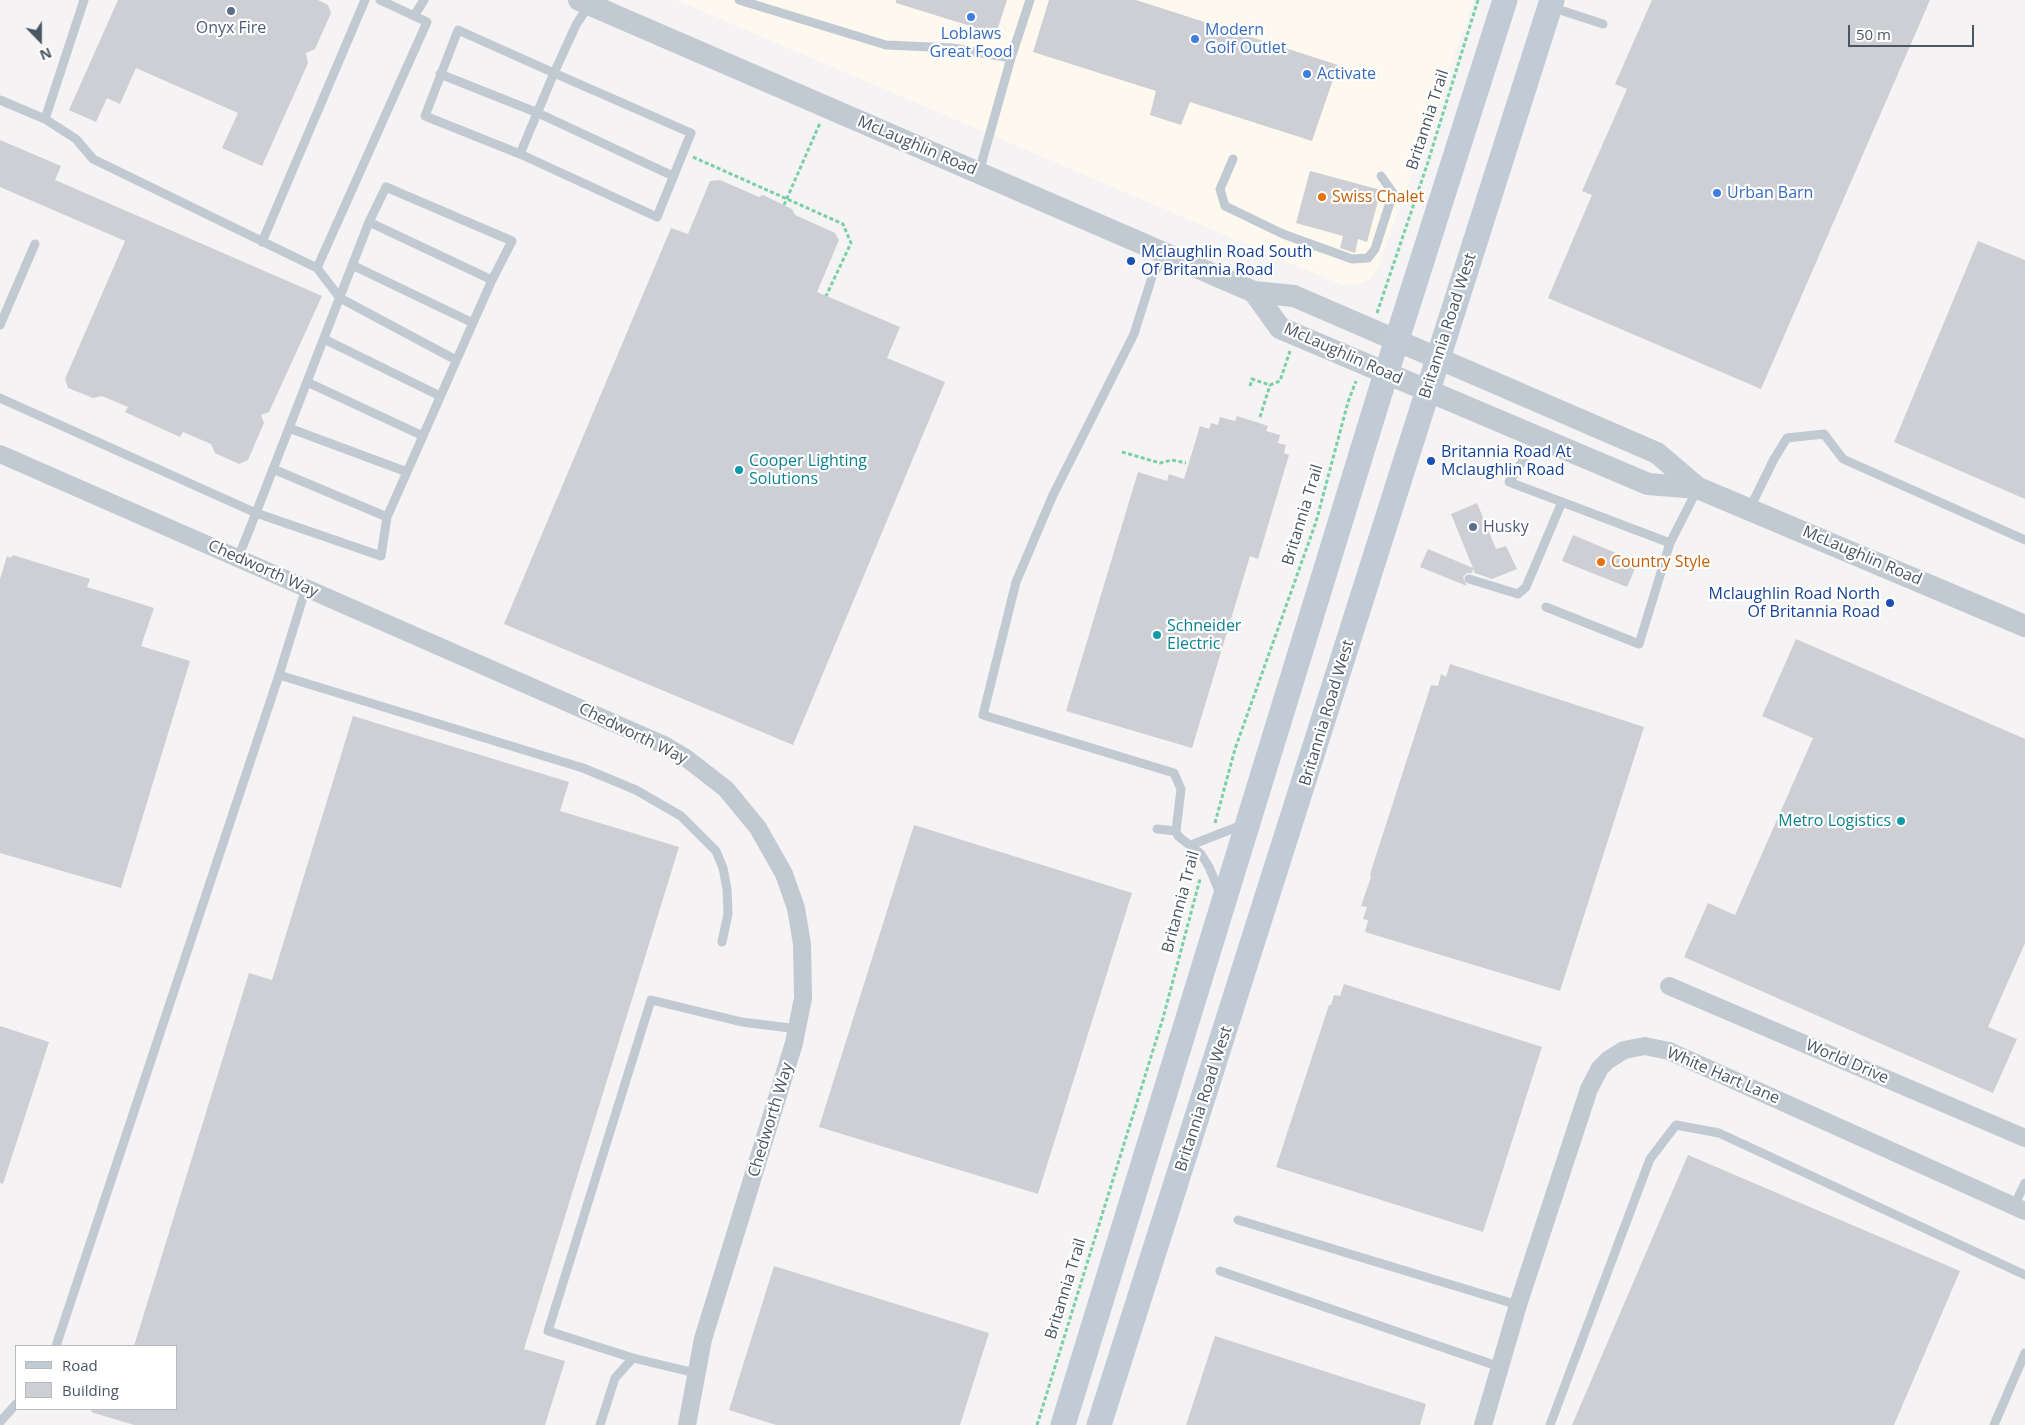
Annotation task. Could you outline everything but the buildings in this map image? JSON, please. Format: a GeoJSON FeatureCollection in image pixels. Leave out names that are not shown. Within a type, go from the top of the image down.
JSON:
{"type":"FeatureCollection","features":[{"type":"Feature","properties":{"kind":"main road"},"geometry":{"type":"LineString","coordinates":[[1063,1425],[1397,340],[1505,0]]}},
{"type":"Feature","properties":{"kind":"main road","name":"Britannia Road West"},"geometry":{"type":"LineString","coordinates":[[1100,1425],[1551,3]]}},
{"type":"Feature","properties":{"kind":"street","name":"McLaughlin Road"},"geometry":{"type":"LineString","coordinates":[[586,2],[1254,292],[1294,296],[1657,453],[1698,488]]}},
{"type":"Feature","properties":{"kind":"street","name":"McLaughlin Road"},"geometry":{"type":"LineString","coordinates":[[1254,292],[1280,328],[1648,484],[1698,488],[1750,508],[2025,626]]}},
{"type":"Feature","properties":{"kind":"street","name":"Chedworth Way"},"geometry":{"type":"LineString","coordinates":[[0,454],[664,745],[686,758],[726,789],[758,828],[784,874],[796,908],[804,962],[803,998],[798,1029],[703,1339],[695,1373],[687,1425]]}},
{"type":"Feature","properties":{"kind":"street","name":"World Drive"},"geometry":{"type":"LineString","coordinates":[[1669,986],[2025,1138]]}},
{"type":"Feature","properties":{"kind":"street","name":"White Hart Lane"},"geometry":{"type":"LineString","coordinates":[[1483,1425],[1518,1305],[1593,1078],[1608,1060],[1632,1048],[1645,1046],[1669,1051],[2020,1209]]}},
{"type":"Feature","properties":{"kind":"lane"},"geometry":{"type":"LineString","coordinates":[[45,119],[84,0]]}},
{"type":"Feature","properties":{"kind":"lane"},"geometry":{"type":"LineString","coordinates":[[262,242],[365,0]]}},
{"type":"Feature","properties":{"kind":"lane"},"geometry":{"type":"LineString","coordinates":[[317,268],[427,22],[380,0]]}},
{"type":"Feature","properties":{"kind":"lane"},"geometry":{"type":"LineString","coordinates":[[414,16],[424,0]]}},
{"type":"Feature","properties":{"kind":"lane"},"geometry":{"type":"LineString","coordinates":[[739,0],[886,45],[953,48],[1011,58]]}},
{"type":"Feature","properties":{"kind":"lane"},"geometry":{"type":"LineString","coordinates":[[979,172],[1011,58],[1030,0]]}},
{"type":"Feature","properties":{"kind":"lane"},"geometry":{"type":"LineString","coordinates":[[520,154],[586,2]]}},
{"type":"Feature","properties":{"kind":"lane"},"geometry":{"type":"LineString","coordinates":[[1551,3],[1603,24]]}},
{"type":"Feature","properties":{"kind":"lane"},"geometry":{"type":"LineString","coordinates":[[458,30],[554,73],[691,133],[657,217],[520,154],[425,116],[458,30]]}},
{"type":"Feature","properties":{"kind":"lane"},"geometry":{"type":"LineString","coordinates":[[440,74],[538,113],[674,176]]}},
{"type":"Feature","properties":{"kind":"lane"},"geometry":{"type":"LineString","coordinates":[[0,100],[45,119],[76,139],[93,159],[317,268],[340,298],[456,360]]}},
{"type":"Feature","properties":{"kind":"lane"},"geometry":{"type":"LineString","coordinates":[[1233,159],[1220,189],[1225,206],[1283,234],[1352,259],[1368,258],[1375,250],[1393,193],[1382,176]]}},
{"type":"Feature","properties":{"kind":"lane"},"geometry":{"type":"LineString","coordinates":[[0,398],[256,513],[381,556],[387,517],[492,280],[512,241],[386,187],[369,222],[340,298],[256,513],[238,558]]}},
{"type":"Feature","properties":{"kind":"lane"},"geometry":{"type":"LineString","coordinates":[[369,222],[492,280]]}},
{"type":"Feature","properties":{"kind":"lane"},"geometry":{"type":"LineString","coordinates":[[0,325],[35,244]]}},
{"type":"Feature","properties":{"kind":"lane"},"geometry":{"type":"LineString","coordinates":[[1165,253],[1152,277],[1134,334],[1053,495],[1016,582],[983,715],[1174,773],[1181,789],[1176,831],[1178,836],[1191,845],[1205,860],[1224,901]]}},
{"type":"Feature","properties":{"kind":"lane"},"geometry":{"type":"LineString","coordinates":[[352,265],[473,323]]}},
{"type":"Feature","properties":{"kind":"lane"},"geometry":{"type":"LineString","coordinates":[[324,339],[440,396]]}},
{"type":"Feature","properties":{"kind":"lane"},"geometry":{"type":"LineString","coordinates":[[307,382],[423,436]]}},
{"type":"Feature","properties":{"kind":"lane"},"geometry":{"type":"LineString","coordinates":[[289,428],[407,472]]}},
{"type":"Feature","properties":{"kind":"lane"},"geometry":{"type":"LineString","coordinates":[[1750,508],[1774,459],[1787,438],[1824,434],[1844,459],[2025,540]]}},
{"type":"Feature","properties":{"kind":"lane"},"geometry":{"type":"LineString","coordinates":[[1538,437],[1509,482],[1670,543]]}},
{"type":"Feature","properties":{"kind":"lane"},"geometry":{"type":"LineString","coordinates":[[273,469],[387,517]]}},
{"type":"Feature","properties":{"kind":"lane"},"geometry":{"type":"LineString","coordinates":[[1546,607],[1638,644],[1670,543],[1698,488]]}},
{"type":"Feature","properties":{"kind":"lane"},"geometry":{"type":"LineString","coordinates":[[1470,579],[1518,594],[1526,587],[1562,502]]}},
{"type":"Feature","properties":{"kind":"lane"},"geometry":{"type":"LineString","coordinates":[[56,1345],[279,675],[306,588]]}},
{"type":"Feature","properties":{"kind":"lane"},"geometry":{"type":"LineString","coordinates":[[279,675],[583,768],[636,790],[681,816],[716,851],[723,868],[727,889],[728,914],[722,942]]}},
{"type":"Feature","properties":{"kind":"lane"},"geometry":{"type":"LineString","coordinates":[[1191,845],[1249,821]]}},
{"type":"Feature","properties":{"kind":"lane"},"geometry":{"type":"LineString","coordinates":[[1157,830],[1176,831]]}},
{"type":"Feature","properties":{"kind":"lane"},"geometry":{"type":"LineString","coordinates":[[695,1373],[633,1358],[548,1331],[651,1000],[742,1022],[798,1029]]}},
{"type":"Feature","properties":{"kind":"lane"},"geometry":{"type":"LineString","coordinates":[[1550,1425],[1650,1159],[1676,1125],[1719,1133],[2025,1275]]}},
{"type":"Feature","properties":{"kind":"lane"},"geometry":{"type":"LineString","coordinates":[[2020,1209],[2025,1183]]}},
{"type":"Feature","properties":{"kind":"lane"},"geometry":{"type":"LineString","coordinates":[[1238,1220],[1518,1305]]}},
{"type":"Feature","properties":{"kind":"lane"},"geometry":{"type":"LineString","coordinates":[[1220,1271],[1500,1366]]}},
{"type":"Feature","properties":{"kind":"lane"},"geometry":{"type":"LineString","coordinates":[[1994,1425],[2025,1353]]}},
{"type":"Feature","properties":{"kind":"lane"},"geometry":{"type":"LineString","coordinates":[[600,1425],[615,1378],[633,1358]]}},
{"type":"Feature","properties":{"kind":"lane"},"geometry":{"type":"LineString","coordinates":[[0,1422],[15,1405]]}},
{"type":"Feature","properties":{"kind":"path","name":"Britannia Trail"},"geometry":{"type":"LineString","coordinates":[[1380,304],[1427,164],[1478,0]]}},
{"type":"Feature","properties":{"kind":"path"},"geometry":{"type":"LineString","coordinates":[[784,205],[826,107]]}},
{"type":"Feature","properties":{"kind":"path"},"geometry":{"type":"LineString","coordinates":[[683,152],[843,224],[850,243],[826,296]]}},
{"type":"Feature","properties":{"kind":"path"},"geometry":{"type":"LineString","coordinates":[[1250,386],[1252,379],[1270,385],[1280,381],[1295,334]]}},
{"type":"Feature","properties":{"kind":"path"},"geometry":{"type":"LineString","coordinates":[[1260,417],[1270,385]]}},
{"type":"Feature","properties":{"kind":"path","name":"Britannia Trail"},"geometry":{"type":"LineString","coordinates":[[1211,838],[1235,749],[1316,522],[1354,386]]}},
{"type":"Feature","properties":{"kind":"path"},"geometry":{"type":"LineString","coordinates":[[1122,452],[1160,463],[1172,460],[1186,463]]}},
{"type":"Feature","properties":{"kind":"path","name":"Britannia Trail"},"geometry":{"type":"LineString","coordinates":[[1037,1425],[1163,1018],[1205,860]]}},
{"type":"Feature","properties":{"kind":"shaded area"},"geometry":{"type":"Polygon","coordinates":[[[676,0],[1474,0],[1379,265],[1370,279],[1357,284],[1342,285],[676,0]]]}},
{"type":"Feature","properties":{"kind":"place","name":"Onyx Fire"},"geometry":{"type":"Point","coordinates":[231,11]}},
{"type":"Feature","properties":{"kind":"place","name":"Loblaws Great Food"},"geometry":{"type":"Point","coordinates":[971,17]}},
{"type":"Feature","properties":{"kind":"place","name":"Modern Golf Outlet"},"geometry":{"type":"Point","coordinates":[1195,39]}},
{"type":"Feature","properties":{"kind":"place","name":"Activate"},"geometry":{"type":"Point","coordinates":[1307,74]}},
{"type":"Feature","properties":{"kind":"place","name":"Urban Barn"},"geometry":{"type":"Point","coordinates":[1717,193]}},
{"type":"Feature","properties":{"kind":"place","name":"Swiss Chalet"},"geometry":{"type":"Point","coordinates":[1322,197]}},
{"type":"Feature","properties":{"kind":"place","name":"Mclaughlin Road South Of Britannia Road"},"geometry":{"type":"Point","coordinates":[1131,261]}},
{"type":"Feature","properties":{"kind":"place","name":"Britannia Road At Mclaughlin Road"},"geometry":{"type":"Point","coordinates":[1431,461]}},
{"type":"Feature","properties":{"kind":"place","name":"Cooper Lighting Solutions"},"geometry":{"type":"Point","coordinates":[739,470]}},
{"type":"Feature","properties":{"kind":"place","name":"Husky"},"geometry":{"type":"Point","coordinates":[1473,527]}},
{"type":"Feature","properties":{"kind":"place","name":"Country Style"},"geometry":{"type":"Point","coordinates":[1601,562]}},
{"type":"Feature","properties":{"kind":"place","name":"Mclaughlin Road North Of Britannia Road"},"geometry":{"type":"Point","coordinates":[1890,603]}},
{"type":"Feature","properties":{"kind":"place","name":"Schneider Electric"},"geometry":{"type":"Point","coordinates":[1157,635]}},
{"type":"Feature","properties":{"kind":"place","name":"Metro Logistics"},"geometry":{"type":"Point","coordinates":[1901,821]}}]}
